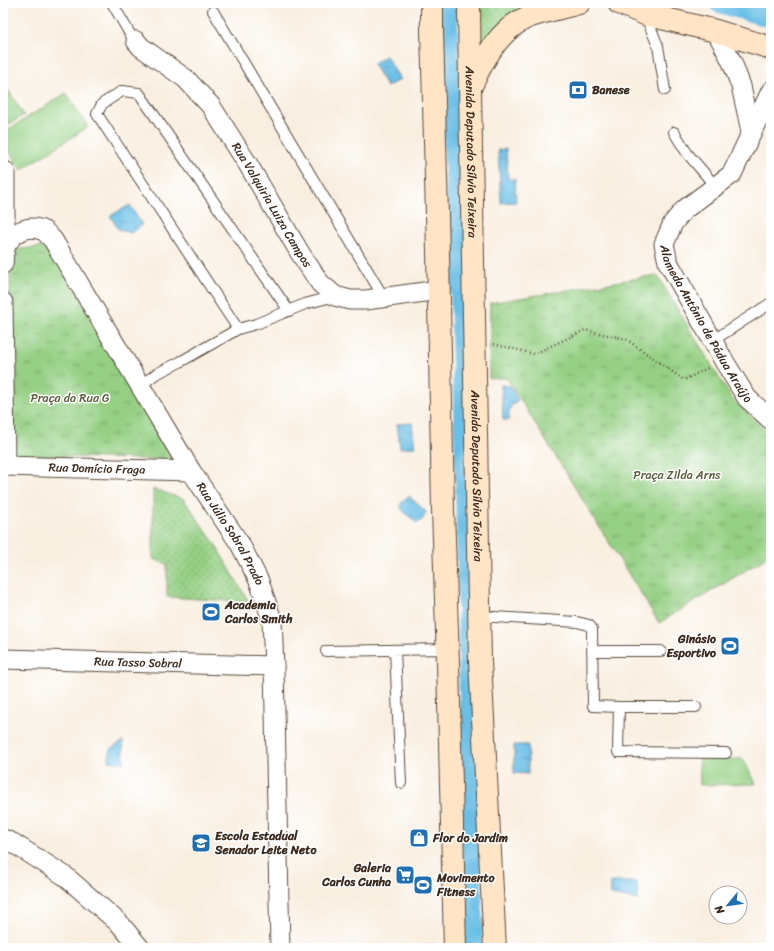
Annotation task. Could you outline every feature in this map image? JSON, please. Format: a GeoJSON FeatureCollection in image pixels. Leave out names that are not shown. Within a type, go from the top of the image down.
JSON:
{"type":"FeatureCollection","features":[{"type":"Feature","properties":{"kind":"main road"},"geometry":{"type":"LineString","coordinates":[[420,3],[432,30]]}},
{"type":"Feature","properties":{"kind":"main road"},"geometry":{"type":"LineString","coordinates":[[432,3],[455,948]]}},
{"type":"Feature","properties":{"kind":"main road","name":"Avenida Deputado Sílvio Teixeira"},"geometry":{"type":"LineString","coordinates":[[469,3],[480,661],[495,948]]}},
{"type":"Feature","properties":{"kind":"main road"},"geometry":{"type":"LineString","coordinates":[[470,89],[483,61],[494,45],[508,30],[527,18],[549,10],[579,3]]}},
{"type":"Feature","properties":{"kind":"main road"},"geometry":{"type":"LineString","coordinates":[[619,3],[645,14],[716,31],[771,48]]}},
{"type":"Feature","properties":{"kind":"street"},"geometry":{"type":"LineString","coordinates":[[716,31],[732,62],[741,86],[751,132]]}},
{"type":"Feature","properties":{"kind":"street","name":"Rua Valquiria Luiza Campos"},"geometry":{"type":"LineString","coordinates":[[136,41],[141,47],[186,80],[211,106],[250,166],[300,253],[320,283],[335,296],[350,300],[366,300],[439,290]]}},
{"type":"Feature","properties":{"kind":"street","name":"Alameda Antônio de Pádua Araújo"},"geometry":{"type":"LineString","coordinates":[[771,91],[732,174],[685,209],[673,223],[664,244],[668,262],[724,361],[747,398],[771,420]]}},
{"type":"Feature","properties":{"kind":"street"},"geometry":{"type":"LineString","coordinates":[[4,256],[5,170]]}},
{"type":"Feature","properties":{"kind":"street","name":"Rua Júlio Sobral Prado"},"geometry":{"type":"LineString","coordinates":[[4,256],[15,234],[24,229],[35,228],[44,231],[53,240],[191,471],[240,544],[259,581],[272,620],[280,948]]}},
{"type":"Feature","properties":{"kind":"street"},"geometry":{"type":"LineString","coordinates":[[3,302],[4,466]]}},
{"type":"Feature","properties":{"kind":"street","name":"Rua Domício Fraga"},"geometry":{"type":"LineString","coordinates":[[4,466],[191,471]]}},
{"type":"Feature","properties":{"kind":"street","name":"Rua Tasso Sobral"},"geometry":{"type":"LineString","coordinates":[[3,659],[274,666]]}},
{"type":"Feature","properties":{"kind":"street"},"geometry":{"type":"LineString","coordinates":[[3,838],[66,876],[120,924],[140,948]]}},
{"type":"Feature","properties":{"kind":"lane"},"geometry":{"type":"LineString","coordinates":[[112,3],[130,34],[136,41]]}},
{"type":"Feature","properties":{"kind":"lane"},"geometry":{"type":"LineString","coordinates":[[213,11],[384,298]]}},
{"type":"Feature","properties":{"kind":"lane"},"geometry":{"type":"LineString","coordinates":[[645,14],[658,46],[665,90]]}},
{"type":"Feature","properties":{"kind":"lane"},"geometry":{"type":"LineString","coordinates":[[238,329],[97,114],[102,104],[122,90],[139,94],[290,311]]}},
{"type":"Feature","properties":{"kind":"lane"},"geometry":{"type":"LineString","coordinates":[[674,132],[687,153],[716,187]]}},
{"type":"Feature","properties":{"kind":"lane"},"geometry":{"type":"LineString","coordinates":[[141,385],[156,374],[238,329],[290,311],[305,304],[335,296]]}},
{"type":"Feature","properties":{"kind":"lane"},"geometry":{"type":"LineString","coordinates":[[712,341],[771,303]]}},
{"type":"Feature","properties":{"kind":"lane"},"geometry":{"type":"LineString","coordinates":[[479,616],[577,622],[589,625],[592,629],[593,706],[696,707]]}},
{"type":"Feature","properties":{"kind":"lane"},"geometry":{"type":"LineString","coordinates":[[326,651],[448,649]]}},
{"type":"Feature","properties":{"kind":"lane"},"geometry":{"type":"LineString","coordinates":[[395,650],[401,783]]}},
{"type":"Feature","properties":{"kind":"lane"},"geometry":{"type":"LineString","coordinates":[[592,651],[661,651]]}},
{"type":"Feature","properties":{"kind":"lane"},"geometry":{"type":"LineString","coordinates":[[619,707],[618,752],[726,753]]}},
{"type":"Feature","properties":{"kind":"path"},"geometry":{"type":"LineString","coordinates":[[474,339],[534,354],[585,330],[626,339],[684,380],[724,361]]}},
{"type":"Feature","properties":{"kind":"green space"},"geometry":{"type":"Polygon","coordinates":[[[476,3],[568,3],[534,22],[509,40],[477,71],[476,3]]]}},
{"type":"Feature","properties":{"kind":"green space"},"geometry":{"type":"Polygon","coordinates":[[[3,82],[24,115],[3,128],[3,82]]]}},
{"type":"Feature","properties":{"kind":"green space"},"geometry":{"type":"Polygon","coordinates":[[[66,93],[88,127],[21,170],[3,141],[3,133],[66,93]]]}},
{"type":"Feature","properties":{"kind":"green space","name":"Praça da Rua G"},"geometry":{"type":"Polygon","coordinates":[[[51,246],[172,460],[12,455],[10,250],[51,246]]]}},
{"type":"Feature","properties":{"kind":"green space","name":"Praça Zilda Arns"},"geometry":{"type":"Polygon","coordinates":[[[657,275],[732,399],[771,435],[771,555],[659,623],[507,378],[489,378],[490,303],[657,275]]]}},
{"type":"Feature","properties":{"kind":"green space"},"geometry":{"type":"Polygon","coordinates":[[[153,489],[184,499],[215,544],[249,602],[167,597],[167,564],[153,559],[153,489]]]}},
{"type":"Feature","properties":{"kind":"green space"},"geometry":{"type":"Polygon","coordinates":[[[699,759],[743,759],[756,784],[700,785],[699,759]]]}},
{"type":"Feature","properties":{"kind":"water"},"geometry":{"type":"Polygon","coordinates":[[[386,56],[400,79],[387,87],[373,64],[386,56]]]}},
{"type":"Feature","properties":{"kind":"water"},"geometry":{"type":"Polygon","coordinates":[[[506,149],[508,179],[515,179],[516,202],[501,203],[498,150],[506,149]]]}},
{"type":"Feature","properties":{"kind":"water"},"geometry":{"type":"Polygon","coordinates":[[[130,205],[142,225],[131,233],[119,230],[110,216],[130,205]]]}},
{"type":"Feature","properties":{"kind":"water"},"geometry":{"type":"Polygon","coordinates":[[[501,385],[510,386],[518,400],[510,408],[509,420],[503,420],[501,385]]]}},
{"type":"Feature","properties":{"kind":"water"},"geometry":{"type":"Polygon","coordinates":[[[412,423],[415,447],[400,448],[397,424],[412,423]]]}},
{"type":"Feature","properties":{"kind":"water"},"geometry":{"type":"Polygon","coordinates":[[[409,496],[426,512],[423,519],[417,523],[402,510],[401,507],[401,503],[409,496]]]}},
{"type":"Feature","properties":{"kind":"water"},"geometry":{"type":"Polygon","coordinates":[[[123,741],[124,763],[108,761],[111,749],[123,741]]]}},
{"type":"Feature","properties":{"kind":"water"},"geometry":{"type":"Polygon","coordinates":[[[514,745],[528,745],[528,774],[514,773],[514,745]]]}},
{"type":"Feature","properties":{"kind":"water"},"geometry":{"type":"Polygon","coordinates":[[[610,882],[637,882],[638,900],[611,895],[610,882]]]}},
{"type":"Feature","properties":{"kind":"waterway"},"geometry":{"type":"LineString","coordinates":[[447,3],[460,288],[466,527],[473,948]]}},
{"type":"Feature","properties":{"kind":"waterway"},"geometry":{"type":"LineString","coordinates":[[719,3],[771,18]]}},
{"type":"Feature","properties":{"kind":"place","name":"Banese"},"geometry":{"type":"Point","coordinates":[578,90]}},
{"type":"Feature","properties":{"kind":"place","name":"Academia Carlos Smith"},"geometry":{"type":"Point","coordinates":[211,612]}},
{"type":"Feature","properties":{"kind":"place","name":"Ginásio Esportivo"},"geometry":{"type":"Point","coordinates":[730,646]}},
{"type":"Feature","properties":{"kind":"place","name":"Flor do Jardim"},"geometry":{"type":"Point","coordinates":[419,838]}},
{"type":"Feature","properties":{"kind":"place","name":"Escola Estadual Senador Leite Neto"},"geometry":{"type":"Point","coordinates":[201,843]}},
{"type":"Feature","properties":{"kind":"place","name":"Galeria Carlos Cunha"},"geometry":{"type":"Point","coordinates":[405,875]}},
{"type":"Feature","properties":{"kind":"place","name":"Movimento Fitness"},"geometry":{"type":"Point","coordinates":[423,885]}}]}
